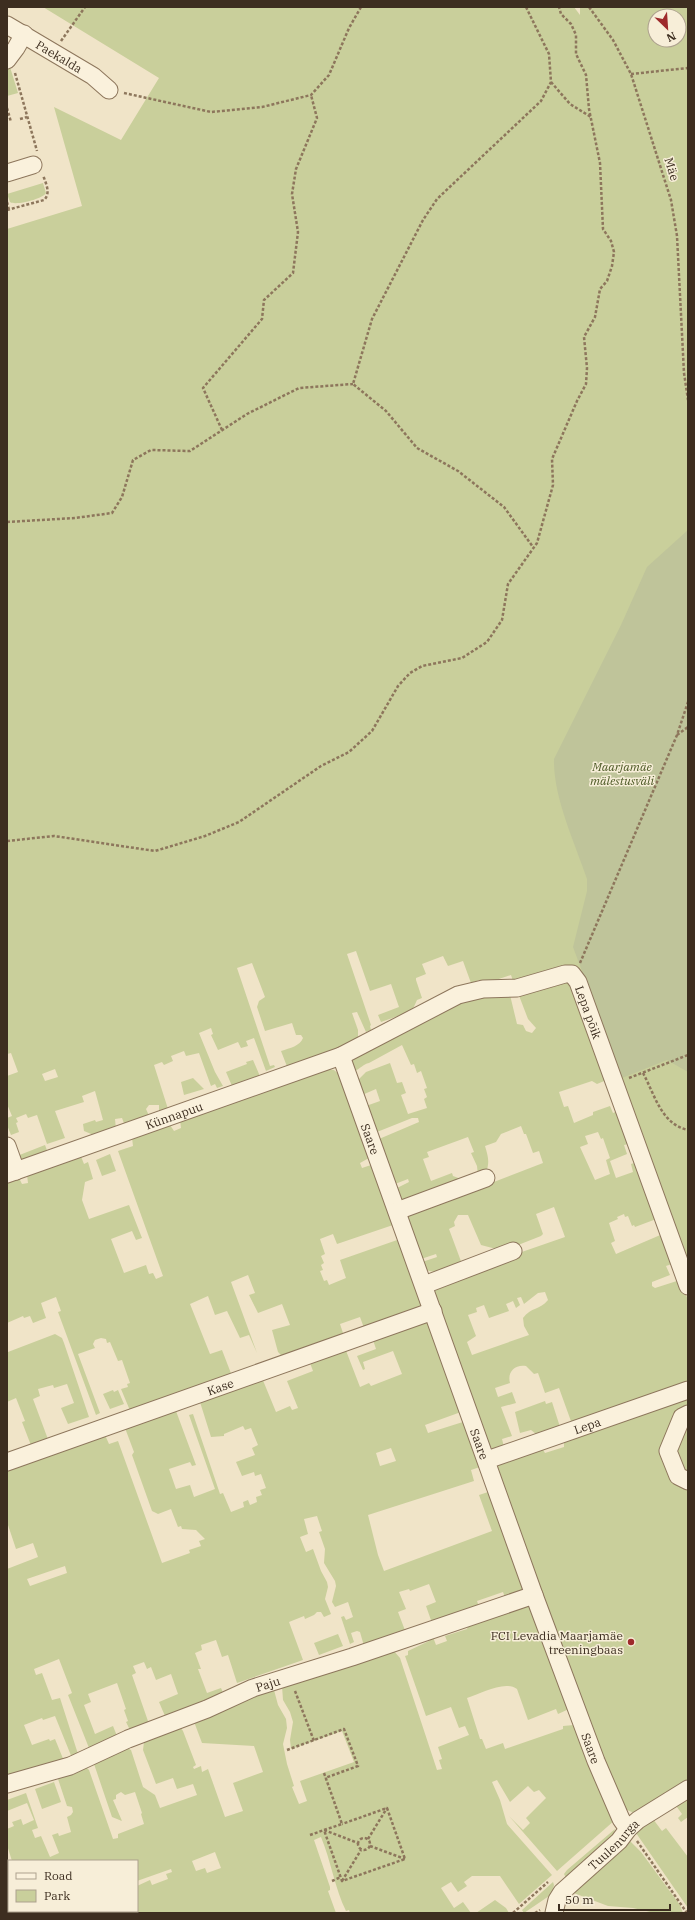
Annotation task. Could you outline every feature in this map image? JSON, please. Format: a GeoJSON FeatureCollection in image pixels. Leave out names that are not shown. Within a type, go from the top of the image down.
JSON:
{"type":"FeatureCollection","features":[{"type":"Feature","properties":{"kind":"street","name":"Paekalda"},"geometry":{"type":"LineString","coordinates":[[7,24],[93,76],[109,90]]}},
{"type":"Feature","properties":{"kind":"street"},"geometry":{"type":"LineString","coordinates":[[10,64],[16,48],[24,34]]}},
{"type":"Feature","properties":{"kind":"street"},"geometry":{"type":"LineString","coordinates":[[7,173],[38,164]]}},
{"type":"Feature","properties":{"kind":"street","name":"Lepa põik"},"geometry":{"type":"LineString","coordinates":[[341,1056],[458,994],[483,989],[517,988],[565,974],[572,974],[575,976],[616,1084],[688,1286]]}},
{"type":"Feature","properties":{"kind":"street","name":"Künnapuu"},"geometry":{"type":"LineString","coordinates":[[12,1173],[341,1056]]}},
{"type":"Feature","properties":{"kind":"street","name":"Saare"},"geometry":{"type":"LineString","coordinates":[[341,1056],[487,1460],[534,1595],[596,1761],[619,1813],[628,1829]]}},
{"type":"Feature","properties":{"kind":"street"},"geometry":{"type":"LineString","coordinates":[[7,1146],[12,1173]]}},
{"type":"Feature","properties":{"kind":"street"},"geometry":{"type":"LineString","coordinates":[[397,1211],[486,1178]]}},
{"type":"Feature","properties":{"kind":"street"},"geometry":{"type":"LineString","coordinates":[[424,1285],[513,1251]]}},
{"type":"Feature","properties":{"kind":"street","name":"Kase"},"geometry":{"type":"LineString","coordinates":[[7,1462],[433,1311]]}},
{"type":"Feature","properties":{"kind":"street","name":"Lepa"},"geometry":{"type":"LineString","coordinates":[[487,1460],[688,1390]]}},
{"type":"Feature","properties":{"kind":"street"},"geometry":{"type":"LineString","coordinates":[[688,1414],[682,1417],[668,1451],[678,1476],[688,1481]]}},
{"type":"Feature","properties":{"kind":"street","name":"Paju"},"geometry":{"type":"LineString","coordinates":[[7,1784],[70,1766],[128,1739],[207,1709],[253,1688],[352,1657],[534,1595]]}},
{"type":"Feature","properties":{"kind":"street","name":"Tuulenurga"},"geometry":{"type":"LineString","coordinates":[[554,1913],[557,1900],[562,1892],[619,1841],[628,1829],[638,1820],[688,1789]]}},
{"type":"Feature","properties":{"kind":"path"},"geometry":{"type":"LineString","coordinates":[[53,52],[85,7]]}},
{"type":"Feature","properties":{"kind":"path"},"geometry":{"type":"LineString","coordinates":[[109,90],[211,112],[262,107],[312,95],[329,75],[349,28],[362,7]]}},
{"type":"Feature","properties":{"kind":"path"},"geometry":{"type":"LineString","coordinates":[[353,384],[372,319],[423,220],[437,199],[541,100],[551,82],[549,54],[526,7]]}},
{"type":"Feature","properties":{"kind":"path"},"geometry":{"type":"LineString","coordinates":[[7,841],[54,836],[155,851],[205,836],[240,822],[321,766],[349,752],[372,731],[387,709],[398,686],[410,673],[422,666],[462,658],[487,642],[502,620],[508,584],[533,547],[539,535],[553,485],[552,459],[586,384],[587,368],[584,337],[595,317],[600,289],[607,281],[612,266],[614,252],[611,241],[603,229],[600,163],[591,117],[586,75],[576,54],[576,35],[571,24],[561,14],[559,7]]}},
{"type":"Feature","properties":{"kind":"path","name":"Mäe"},"geometry":{"type":"LineString","coordinates":[[589,7],[613,40],[631,74],[651,133],[674,210],[677,236],[684,373],[688,400]]}},
{"type":"Feature","properties":{"kind":"path"},"geometry":{"type":"LineString","coordinates":[[7,202],[8,210],[44,200],[48,193],[38,164],[27,117],[10,64]]}},
{"type":"Feature","properties":{"kind":"path"},"geometry":{"type":"LineString","coordinates":[[631,74],[688,68]]}},
{"type":"Feature","properties":{"kind":"path"},"geometry":{"type":"LineString","coordinates":[[551,82],[570,104],[591,117]]}},
{"type":"Feature","properties":{"kind":"path"},"geometry":{"type":"LineString","coordinates":[[222,430],[203,388],[262,319],[264,300],[293,273],[298,232],[292,194],[296,169],[317,118],[312,95]]}},
{"type":"Feature","properties":{"kind":"path"},"geometry":{"type":"LineString","coordinates":[[7,108],[11,122]]}},
{"type":"Feature","properties":{"kind":"path"},"geometry":{"type":"LineString","coordinates":[[20,119],[27,117]]}},
{"type":"Feature","properties":{"kind":"path"},"geometry":{"type":"LineString","coordinates":[[7,522],[75,518],[112,513],[122,497],[133,460],[151,450],[190,451],[248,414],[299,388],[353,384],[386,411],[416,448],[458,471],[504,507],[533,547]]}},
{"type":"Feature","properties":{"kind":"path"},"geometry":{"type":"LineString","coordinates":[[575,976],[677,735],[688,702]]}},
{"type":"Feature","properties":{"kind":"path"},"geometry":{"type":"LineString","coordinates":[[677,735],[688,727]]}},
{"type":"Feature","properties":{"kind":"path"},"geometry":{"type":"LineString","coordinates":[[616,1084],[688,1054]]}},
{"type":"Feature","properties":{"kind":"path"},"geometry":{"type":"LineString","coordinates":[[643,1073],[667,1120],[678,1127],[688,1130]]}},
{"type":"Feature","properties":{"kind":"path"},"geometry":{"type":"LineString","coordinates":[[297,1695],[314,1741]]}},
{"type":"Feature","properties":{"kind":"path"},"geometry":{"type":"LineString","coordinates":[[287,1750],[344,1729],[358,1766],[325,1778]]}},
{"type":"Feature","properties":{"kind":"path"},"geometry":{"type":"LineString","coordinates":[[324,1773],[342,1824]]}},
{"type":"Feature","properties":{"kind":"path"},"geometry":{"type":"LineString","coordinates":[[310,1835],[388,1808]]}},
{"type":"Feature","properties":{"kind":"path"},"geometry":{"type":"LineString","coordinates":[[370,1846],[368,1839],[388,1808]]}},
{"type":"Feature","properties":{"kind":"path"},"geometry":{"type":"LineString","coordinates":[[388,1808],[405,1859]]}},
{"type":"Feature","properties":{"kind":"path"},"geometry":{"type":"LineString","coordinates":[[628,1829],[688,1913]]}},
{"type":"Feature","properties":{"kind":"path"},"geometry":{"type":"LineString","coordinates":[[324,1830],[358,1842]]}},
{"type":"Feature","properties":{"kind":"path"},"geometry":{"type":"LineString","coordinates":[[324,1830],[341,1879]]}},
{"type":"Feature","properties":{"kind":"path"},"geometry":{"type":"LineString","coordinates":[[358,1842],[362,1838],[368,1839]]}},
{"type":"Feature","properties":{"kind":"path"},"geometry":{"type":"LineString","coordinates":[[358,1842],[358,1847],[361,1850]]}},
{"type":"Feature","properties":{"kind":"path"},"geometry":{"type":"LineString","coordinates":[[370,1846],[405,1859]]}},
{"type":"Feature","properties":{"kind":"path"},"geometry":{"type":"LineString","coordinates":[[361,1850],[367,1850],[370,1846]]}},
{"type":"Feature","properties":{"kind":"path"},"geometry":{"type":"LineString","coordinates":[[341,1879],[361,1850]]}},
{"type":"Feature","properties":{"kind":"path"},"geometry":{"type":"LineString","coordinates":[[332,1880],[341,1879],[405,1859]]}},
{"type":"Feature","properties":{"kind":"green space"},"geometry":{"type":"Polygon","coordinates":[[[43,7],[574,7],[580,15],[580,7],[688,7],[688,1286],[574,966],[513,981],[511,975],[481,985],[479,980],[471,983],[463,961],[448,966],[443,956],[422,964],[426,974],[416,978],[416,980],[422,998],[417,1000],[412,1011],[381,1022],[378,1015],[399,1007],[391,984],[370,991],[356,951],[347,954],[371,1025],[371,1030],[366,1032],[357,1012],[352,1013],[358,1030],[358,1040],[288,1069],[281,1051],[297,1045],[303,1038],[301,1035],[296,1035],[292,1023],[265,1031],[257,1007],[259,1001],[265,997],[252,963],[237,968],[270,1066],[274,1065],[275,1067],[266,1071],[254,1038],[246,1041],[248,1046],[241,1048],[238,1042],[218,1050],[211,1035],[213,1034],[211,1028],[199,1033],[215,1072],[223,1086],[217,1088],[215,1084],[211,1086],[199,1053],[186,1056],[184,1051],[171,1056],[173,1061],[164,1065],[162,1062],[154,1065],[168,1109],[159,1112],[159,1105],[149,1105],[146,1109],[150,1118],[125,1126],[122,1118],[115,1119],[116,1129],[96,1136],[84,1131],[83,1124],[95,1120],[96,1122],[103,1120],[95,1091],[82,1096],[84,1102],[55,1111],[65,1138],[47,1144],[37,1115],[28,1118],[26,1114],[16,1118],[19,1132],[11,1135],[7,1125],[7,1118],[12,1116],[7,1104],[7,1076],[18,1072],[11,1053],[7,1054],[7,229],[82,206],[54,107],[121,140],[159,78],[43,7]],[[55,1069],[42,1074],[45,1081],[58,1077],[55,1069]]]}},
{"type":"Feature","properties":{"kind":"green space"},"geometry":{"type":"Polygon","coordinates":[[[10,67],[18,93],[7,96],[7,70],[10,67]]]}},
{"type":"Feature","properties":{"kind":"green space"},"geometry":{"type":"Polygon","coordinates":[[[43,183],[46,193],[40,198],[17,203],[10,202],[7,194],[43,183]]]}},
{"type":"Feature","properties":{"kind":"green space","name":"Maarjamäe mälestusväli"},"geometry":{"type":"Polygon","coordinates":[[[688,530],[688,1072],[667,1060],[622,1078],[573,947],[587,891],[587,879],[561,804],[557,789],[554,759],[621,625],[647,567],[688,530]]]}},
{"type":"Feature","properties":{"kind":"green space"},"geometry":{"type":"Polygon","coordinates":[[[568,979],[609,1079],[597,1084],[592,1081],[559,1092],[564,1107],[568,1106],[574,1123],[593,1115],[593,1112],[610,1106],[613,1113],[620,1110],[632,1143],[624,1145],[627,1154],[610,1161],[616,1178],[633,1172],[631,1164],[638,1162],[659,1218],[635,1227],[634,1225],[632,1226],[628,1216],[625,1217],[624,1214],[617,1217],[618,1219],[609,1223],[615,1241],[611,1243],[616,1254],[665,1233],[675,1263],[666,1266],[670,1275],[652,1282],[652,1286],[655,1288],[680,1280],[688,1300],[688,1385],[572,1424],[559,1388],[545,1393],[538,1373],[534,1374],[526,1366],[518,1366],[511,1372],[509,1379],[510,1383],[495,1388],[498,1397],[512,1392],[516,1403],[501,1407],[512,1436],[502,1439],[504,1447],[494,1449],[490,1447],[433,1288],[516,1254],[565,1237],[554,1207],[536,1214],[543,1234],[541,1236],[513,1247],[500,1250],[481,1245],[468,1215],[458,1215],[454,1222],[455,1226],[449,1229],[462,1264],[434,1272],[425,1269],[422,1262],[437,1257],[436,1254],[421,1259],[406,1216],[543,1163],[539,1151],[533,1153],[526,1134],[524,1134],[521,1126],[501,1134],[496,1142],[485,1146],[488,1166],[486,1173],[478,1176],[477,1166],[471,1153],[474,1152],[468,1137],[427,1152],[429,1157],[423,1159],[431,1181],[452,1173],[453,1176],[461,1179],[402,1204],[397,1188],[409,1182],[408,1179],[395,1184],[379,1139],[419,1122],[418,1118],[412,1118],[377,1132],[366,1106],[380,1101],[376,1089],[362,1095],[357,1081],[366,1072],[390,1063],[397,1083],[402,1082],[406,1093],[401,1095],[408,1114],[427,1108],[424,1099],[427,1097],[424,1089],[427,1088],[421,1071],[417,1073],[414,1064],[411,1065],[402,1045],[365,1064],[355,1071],[351,1066],[354,1058],[456,1000],[510,995],[517,1024],[523,1025],[526,1031],[532,1033],[536,1028],[528,1019],[518,993],[568,979]],[[598,1132],[585,1136],[588,1144],[580,1147],[595,1180],[610,1174],[606,1160],[610,1158],[603,1138],[601,1139],[598,1132]],[[545,1292],[538,1293],[524,1304],[521,1297],[517,1298],[520,1305],[516,1308],[513,1301],[506,1304],[509,1311],[489,1318],[484,1305],[476,1308],[477,1312],[468,1315],[476,1336],[467,1342],[472,1355],[529,1335],[524,1326],[523,1318],[526,1314],[548,1300],[545,1292]]]}},
{"type":"Feature","properties":{"kind":"green space"},"geometry":{"type":"Polygon","coordinates":[[[253,1060],[259,1074],[259,1080],[232,1086],[226,1072],[247,1064],[246,1062],[253,1060]]]}},
{"type":"Feature","properties":{"kind":"green space"},"geometry":{"type":"Polygon","coordinates":[[[324,1069],[334,1070],[341,1076],[369,1158],[360,1163],[362,1168],[371,1165],[393,1225],[337,1244],[333,1234],[320,1239],[325,1254],[321,1256],[324,1263],[321,1265],[323,1270],[320,1271],[324,1281],[327,1280],[329,1285],[346,1278],[340,1260],[400,1239],[422,1306],[364,1328],[360,1317],[340,1324],[344,1336],[284,1358],[278,1352],[272,1330],[290,1325],[282,1304],[258,1313],[249,1295],[255,1293],[248,1275],[231,1282],[257,1353],[249,1335],[240,1338],[227,1311],[215,1315],[208,1296],[190,1304],[210,1354],[222,1350],[232,1376],[131,1413],[121,1389],[128,1387],[127,1384],[130,1383],[122,1360],[118,1361],[110,1342],[107,1343],[106,1339],[101,1338],[95,1340],[93,1344],[95,1348],[78,1354],[100,1413],[96,1415],[58,1312],[61,1311],[56,1297],[41,1303],[46,1318],[33,1323],[30,1316],[24,1318],[23,1316],[7,1323],[7,1180],[19,1178],[22,1184],[28,1183],[27,1175],[80,1154],[84,1164],[88,1162],[93,1179],[85,1182],[82,1200],[89,1219],[129,1205],[142,1238],[136,1240],[132,1231],[111,1239],[124,1273],[146,1265],[149,1274],[153,1273],[156,1279],[163,1276],[118,1151],[133,1146],[132,1138],[170,1125],[174,1131],[181,1128],[180,1120],[324,1069]]]}},
{"type":"Feature","properties":{"kind":"green space"},"geometry":{"type":"Polygon","coordinates":[[[193,1078],[204,1089],[184,1095],[181,1082],[193,1078]]]}},
{"type":"Feature","properties":{"kind":"green space"},"geometry":{"type":"Polygon","coordinates":[[[45,1145],[48,1153],[22,1163],[17,1156],[45,1145]]]}},
{"type":"Feature","properties":{"kind":"green space"},"geometry":{"type":"Polygon","coordinates":[[[110,1154],[116,1171],[102,1176],[96,1160],[110,1154]]]}},
{"type":"Feature","properties":{"kind":"green space"},"geometry":{"type":"Polygon","coordinates":[[[426,1322],[429,1324],[461,1412],[425,1425],[428,1433],[466,1421],[483,1466],[471,1470],[474,1481],[368,1515],[378,1555],[384,1571],[492,1531],[479,1495],[491,1491],[525,1589],[506,1600],[503,1592],[477,1601],[480,1610],[432,1623],[426,1606],[436,1602],[429,1584],[410,1591],[409,1589],[399,1592],[406,1609],[398,1612],[406,1633],[364,1646],[360,1632],[357,1631],[351,1633],[354,1642],[350,1644],[341,1617],[344,1616],[346,1620],[353,1617],[348,1602],[335,1607],[332,1602],[336,1586],[335,1581],[324,1563],[325,1549],[319,1532],[322,1531],[317,1516],[304,1519],[308,1534],[300,1537],[306,1552],[313,1549],[321,1571],[327,1582],[328,1587],[325,1599],[331,1614],[324,1617],[321,1612],[317,1612],[305,1619],[304,1616],[289,1622],[303,1660],[237,1683],[228,1655],[222,1657],[216,1640],[201,1645],[202,1650],[195,1653],[201,1669],[198,1669],[207,1693],[221,1688],[225,1697],[165,1716],[159,1702],[178,1694],[171,1674],[156,1680],[151,1667],[147,1669],[144,1662],[133,1666],[136,1673],[132,1675],[149,1724],[131,1732],[126,1722],[128,1721],[124,1710],[126,1709],[117,1683],[88,1694],[91,1702],[84,1705],[95,1734],[113,1726],[117,1736],[89,1748],[68,1695],[72,1693],[59,1659],[34,1669],[36,1675],[42,1673],[52,1700],[60,1698],[78,1754],[72,1758],[55,1716],[43,1720],[42,1718],[24,1725],[32,1745],[49,1739],[50,1741],[55,1739],[64,1761],[7,1780],[7,1569],[38,1557],[33,1543],[16,1549],[7,1522],[7,1469],[105,1435],[109,1444],[118,1441],[162,1563],[190,1553],[189,1550],[201,1546],[199,1541],[205,1539],[196,1530],[182,1529],[181,1526],[178,1527],[171,1509],[158,1514],[152,1511],[132,1455],[134,1452],[125,1428],[176,1411],[196,1465],[192,1466],[190,1462],[169,1469],[176,1489],[190,1485],[194,1497],[215,1489],[189,1415],[193,1414],[220,1494],[223,1493],[231,1512],[244,1507],[243,1502],[248,1500],[250,1505],[257,1502],[256,1497],[262,1495],[260,1490],[266,1488],[261,1474],[255,1476],[254,1472],[242,1476],[236,1462],[255,1455],[252,1448],[258,1445],[251,1428],[245,1430],[243,1426],[224,1434],[224,1436],[211,1437],[200,1402],[262,1378],[276,1412],[290,1406],[292,1410],[298,1408],[287,1381],[313,1371],[310,1363],[345,1348],[360,1387],[369,1383],[371,1386],[402,1374],[393,1351],[363,1362],[365,1369],[363,1370],[357,1356],[376,1349],[372,1337],[426,1322]],[[391,1448],[376,1453],[380,1466],[396,1461],[391,1448]],[[65,1566],[27,1579],[30,1586],[67,1573],[65,1566]]]}},
{"type":"Feature","properties":{"kind":"green space"},"geometry":{"type":"Polygon","coordinates":[[[55,1334],[62,1338],[89,1417],[68,1424],[61,1408],[74,1403],[67,1384],[54,1388],[53,1385],[38,1389],[40,1396],[33,1399],[49,1442],[32,1448],[22,1422],[25,1421],[16,1398],[7,1402],[7,1349],[8,1352],[55,1334]]]}},
{"type":"Feature","properties":{"kind":"green space"},"geometry":{"type":"Polygon","coordinates":[[[113,1390],[114,1392],[118,1390],[124,1404],[110,1409],[103,1394],[113,1390]]]}},
{"type":"Feature","properties":{"kind":"green space","name":"FCI Levadia Maarjamäe treeningbaas"},"geometry":{"type":"Polygon","coordinates":[[[688,1395],[688,1782],[634,1813],[625,1809],[615,1794],[497,1468],[497,1464],[542,1448],[545,1453],[564,1447],[564,1441],[688,1395]]]}},
{"type":"Feature","properties":{"kind":"green space"},"geometry":{"type":"Polygon","coordinates":[[[545,1401],[546,1404],[552,1402],[560,1427],[536,1434],[531,1430],[520,1433],[515,1412],[545,1401]]]}},
{"type":"Feature","properties":{"kind":"green space"},"geometry":{"type":"Polygon","coordinates":[[[530,1604],[569,1709],[558,1714],[556,1709],[528,1720],[517,1689],[506,1686],[492,1689],[467,1698],[480,1739],[482,1739],[486,1749],[503,1743],[505,1749],[563,1729],[563,1726],[574,1725],[615,1820],[557,1871],[509,1816],[523,1830],[530,1823],[526,1818],[546,1798],[539,1790],[534,1792],[528,1786],[510,1802],[497,1780],[492,1782],[500,1800],[507,1824],[552,1875],[519,1904],[500,1876],[472,1876],[464,1882],[467,1886],[458,1892],[451,1882],[441,1888],[454,1908],[463,1902],[471,1913],[350,1913],[349,1910],[346,1911],[342,1902],[321,1837],[314,1840],[330,1887],[330,1890],[328,1891],[336,1913],[7,1913],[8,1862],[8,1912],[138,1912],[138,1886],[150,1880],[152,1885],[168,1879],[166,1874],[172,1872],[171,1869],[138,1881],[138,1860],[12,1860],[7,1845],[7,1829],[14,1826],[12,1822],[21,1819],[23,1825],[34,1820],[27,1803],[7,1811],[7,1800],[26,1793],[38,1828],[32,1830],[35,1838],[41,1836],[50,1857],[59,1853],[52,1835],[58,1833],[59,1836],[71,1832],[67,1817],[73,1812],[72,1807],[67,1806],[58,1779],[59,1777],[85,1766],[89,1770],[113,1839],[118,1838],[118,1834],[144,1824],[135,1792],[125,1795],[121,1792],[116,1795],[116,1799],[113,1800],[122,1821],[112,1817],[93,1761],[123,1746],[131,1750],[143,1787],[155,1795],[160,1808],[197,1795],[193,1784],[177,1789],[173,1778],[156,1784],[143,1750],[144,1742],[178,1724],[183,1731],[196,1765],[193,1767],[194,1769],[201,1766],[202,1772],[208,1769],[225,1817],[243,1811],[233,1783],[263,1772],[254,1746],[202,1743],[193,1719],[231,1704],[274,1690],[278,1705],[286,1719],[287,1728],[283,1744],[294,1786],[292,1787],[299,1804],[307,1801],[300,1781],[354,1762],[342,1731],[291,1749],[290,1740],[293,1722],[290,1712],[283,1700],[282,1686],[393,1650],[400,1658],[437,1770],[442,1769],[439,1760],[442,1759],[438,1747],[469,1735],[465,1726],[459,1728],[451,1707],[426,1716],[405,1656],[408,1655],[408,1651],[429,1641],[433,1637],[436,1645],[447,1641],[445,1636],[467,1629],[470,1622],[530,1604]],[[215,1852],[192,1861],[196,1871],[205,1868],[207,1873],[221,1868],[215,1852]]]}},
{"type":"Feature","properties":{"kind":"green space"},"geometry":{"type":"Polygon","coordinates":[[[338,1634],[343,1646],[319,1655],[314,1643],[338,1634]]]}},
{"type":"Feature","properties":{"kind":"green space"},"geometry":{"type":"Polygon","coordinates":[[[54,1782],[61,1802],[42,1809],[35,1789],[54,1782]]]}},
{"type":"Feature","properties":{"kind":"green space"},"geometry":{"type":"Polygon","coordinates":[[[688,1794],[688,1817],[681,1822],[678,1818],[682,1814],[674,1803],[688,1794]]]}},
{"type":"Feature","properties":{"kind":"green space"},"geometry":{"type":"Polygon","coordinates":[[[653,1819],[662,1831],[666,1828],[688,1857],[688,1908],[636,1833],[640,1827],[653,1819]]]}},
{"type":"Feature","properties":{"kind":"green space"},"geometry":{"type":"Polygon","coordinates":[[[615,1829],[612,1838],[566,1878],[564,1874],[567,1870],[615,1829]]]}},
{"type":"Feature","properties":{"kind":"green space"},"geometry":{"type":"Polygon","coordinates":[[[630,1841],[641,1852],[680,1905],[683,1913],[655,1913],[633,1908],[608,1906],[571,1892],[630,1841]]]}},
{"type":"Feature","properties":{"kind":"green space"},"geometry":{"type":"Polygon","coordinates":[[[553,1882],[554,1885],[552,1894],[524,1913],[522,1910],[553,1882]]]}},
{"type":"Feature","properties":{"kind":"green space"},"geometry":{"type":"Polygon","coordinates":[[[495,1900],[506,1908],[509,1913],[476,1913],[495,1900]]]}},
{"type":"Feature","properties":{"kind":"place","name":"FCI Levadia Maarjamäe treeningbaas"},"geometry":{"type":"Point","coordinates":[631,1642]}}]}
